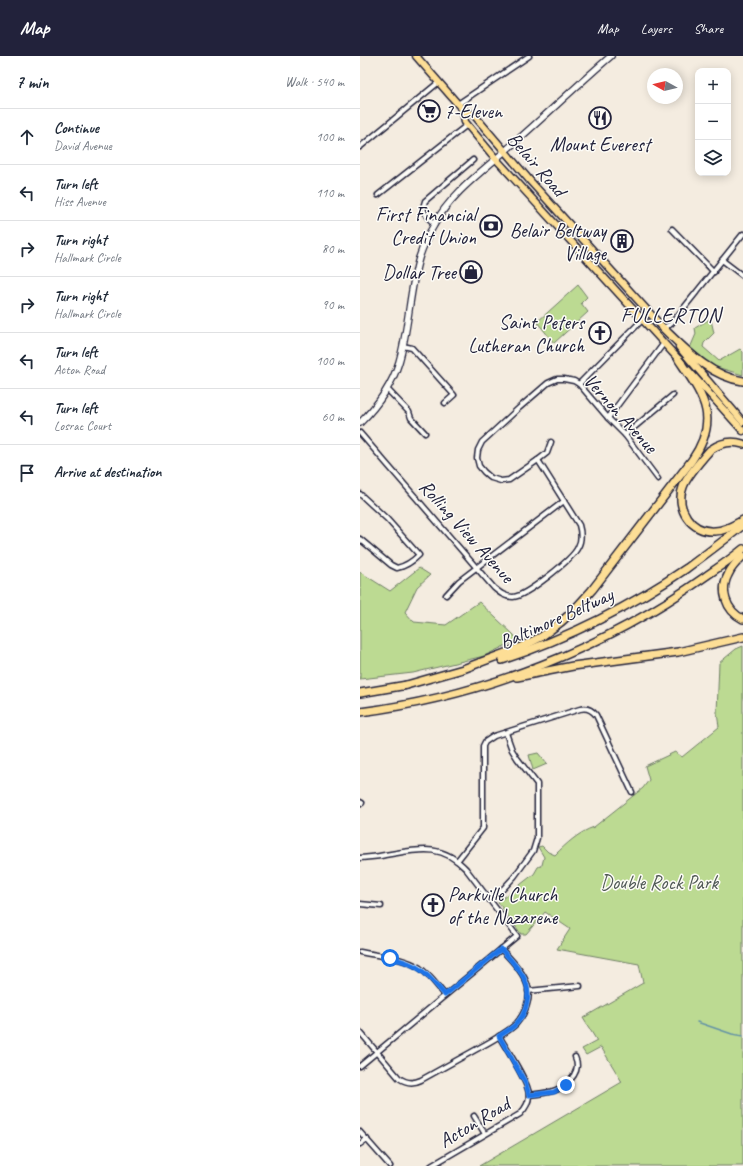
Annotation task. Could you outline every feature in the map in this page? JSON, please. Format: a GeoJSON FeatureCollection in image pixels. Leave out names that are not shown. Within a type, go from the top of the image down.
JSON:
{"type":"FeatureCollection","features":[{"type":"Feature","properties":{"kind":"highway","name":"Belair Road"},"geometry":{"type":"LineString","coordinates":[[416,56],[463,110],[474,115],[531,182],[663,328],[743,422]]}},
{"type":"Feature","properties":{"kind":"highway","name":"Belair Road"},"geometry":{"type":"LineString","coordinates":[[463,110],[467,125],[496,159],[743,431]]}},
{"type":"Feature","properties":{"kind":"highway"},"geometry":{"type":"LineString","coordinates":[[663,328],[707,366],[720,374],[743,381]]}},
{"type":"Feature","properties":{"kind":"highway"},"geometry":{"type":"LineString","coordinates":[[403,686],[490,660],[530,643],[541,637],[561,622],[588,595],[698,452],[704,440],[707,416],[703,399],[699,389],[679,360]]}},
{"type":"Feature","properties":{"kind":"highway"},"geometry":{"type":"LineString","coordinates":[[743,444],[726,442],[715,446],[710,450],[685,481],[682,488],[681,499],[682,509],[687,519],[701,529],[711,531],[720,530],[743,520]]}},
{"type":"Feature","properties":{"kind":"highway","name":"Baltimore Beltway"},"geometry":{"type":"LineString","coordinates":[[360,693],[403,686],[443,677],[490,663],[539,646],[591,624],[660,585],[709,552],[743,525]]}},
{"type":"Feature","properties":{"kind":"highway","name":"Baltimore Beltway"},"geometry":{"type":"LineString","coordinates":[[360,712],[440,697],[495,682],[571,652],[621,629],[671,600],[743,549]]}},
{"type":"Feature","properties":{"kind":"highway"},"geometry":{"type":"LineString","coordinates":[[743,556],[728,574],[724,589],[729,606],[743,619]]}},
{"type":"Feature","properties":{"kind":"highway"},"geometry":{"type":"LineString","coordinates":[[495,682],[573,666],[678,652],[743,637]]}},
{"type":"Feature","properties":{"kind":"main road"},"geometry":{"type":"LineString","coordinates":[[360,423],[378,403],[387,389],[398,363],[403,346],[418,263],[434,223],[456,195],[611,56]]}},
{"type":"Feature","properties":{"kind":"street"},"geometry":{"type":"LineString","coordinates":[[458,104],[529,56]]}},
{"type":"Feature","properties":{"kind":"street"},"geometry":{"type":"LineString","coordinates":[[360,147],[439,82]]}},
{"type":"Feature","properties":{"kind":"street"},"geometry":{"type":"LineString","coordinates":[[378,195],[467,125]]}},
{"type":"Feature","properties":{"kind":"street"},"geometry":{"type":"LineString","coordinates":[[434,223],[424,213],[423,206],[425,201],[473,160]]}},
{"type":"Feature","properties":{"kind":"street"},"geometry":{"type":"LineString","coordinates":[[672,229],[714,272]]}},
{"type":"Feature","properties":{"kind":"street"},"geometry":{"type":"LineString","coordinates":[[663,328],[671,324],[743,234]]}},
{"type":"Feature","properties":{"kind":"street"},"geometry":{"type":"LineString","coordinates":[[722,260],[743,276]]}},
{"type":"Feature","properties":{"kind":"street"},"geometry":{"type":"LineString","coordinates":[[579,384],[649,313]]}},
{"type":"Feature","properties":{"kind":"street"},"geometry":{"type":"LineString","coordinates":[[608,418],[664,343]]}},
{"type":"Feature","properties":{"kind":"street"},"geometry":{"type":"LineString","coordinates":[[403,346],[412,348],[454,395],[445,403]]}},
{"type":"Feature","properties":{"kind":"street","name":"Vernon Avenue"},"geometry":{"type":"LineString","coordinates":[[551,442],[547,453],[507,480],[502,481],[495,479],[484,472],[478,465],[478,450],[482,442],[548,383],[564,378],[579,384],[608,418],[625,435],[658,479]]}},
{"type":"Feature","properties":{"kind":"street"},"geometry":{"type":"LineString","coordinates":[[387,389],[409,412],[411,418],[425,433]]}},
{"type":"Feature","properties":{"kind":"street"},"geometry":{"type":"LineString","coordinates":[[625,435],[672,395]]}},
{"type":"Feature","properties":{"kind":"street","name":"Rolling View Avenue"},"geometry":{"type":"LineString","coordinates":[[360,433],[494,588],[502,595],[506,596],[513,597],[524,593],[569,559],[579,546],[581,538],[581,530],[538,460]]}},
{"type":"Feature","properties":{"kind":"street"},"geometry":{"type":"LineString","coordinates":[[360,494],[387,520],[419,555],[412,562],[397,568],[391,565],[360,539]]}},
{"type":"Feature","properties":{"kind":"street"},"geometry":{"type":"LineString","coordinates":[[446,595],[459,581],[564,501]]}},
{"type":"Feature","properties":{"kind":"street"},"geometry":{"type":"LineString","coordinates":[[457,861],[482,828],[483,745],[489,739],[506,732],[585,708],[596,715],[632,792]]}},
{"type":"Feature","properties":{"kind":"street"},"geometry":{"type":"LineString","coordinates":[[490,899],[503,889],[514,877],[533,851],[537,838],[537,784],[517,758],[506,732]]}},
{"type":"Feature","properties":{"kind":"street"},"geometry":{"type":"LineString","coordinates":[[360,858],[383,856],[424,849],[442,852],[457,861],[466,869],[517,936],[360,1066]]}},
{"type":"Feature","properties":{"kind":"street"},"geometry":{"type":"LineString","coordinates":[[360,904],[381,906]]}},
{"type":"Feature","properties":{"kind":"street"},"geometry":{"type":"LineString","coordinates":[[360,1032],[400,1080],[414,1083],[499,1036],[513,1027],[521,1017],[527,1006],[528,991],[527,984],[522,975],[501,949]]}},
{"type":"Feature","properties":{"kind":"street"},"geometry":{"type":"LineString","coordinates":[[360,952],[411,963],[427,974],[445,995]]}},
{"type":"Feature","properties":{"kind":"street"},"geometry":{"type":"LineString","coordinates":[[528,991],[580,986]]}},
{"type":"Feature","properties":{"kind":"street","name":"Acton Road"},"geometry":{"type":"LineString","coordinates":[[431,1166],[520,1114],[526,1106],[529,1095],[526,1084],[499,1036]]}},
{"type":"Feature","properties":{"kind":"street"},"geometry":{"type":"LineString","coordinates":[[529,1095],[554,1092],[566,1085],[576,1072],[577,1063],[575,1057]]}},
{"type":"Feature","properties":{"kind":"street"},"geometry":{"type":"LineString","coordinates":[[474,1116],[485,1134]]}},
{"type":"Feature","properties":{"kind":"street"},"geometry":{"type":"LineString","coordinates":[[360,1132],[390,1166]]}},
{"type":"Feature","properties":{"kind":"street"},"geometry":{"type":"LineString","coordinates":[[360,1144],[367,1139]]}},
{"type":"Feature","properties":{"kind":"green space"},"geometry":{"type":"Polygon","coordinates":[[[578,285],[587,297],[581,303],[588,312],[554,343],[537,322],[578,285]]]}},
{"type":"Feature","properties":{"kind":"green space"},"geometry":{"type":"Polygon","coordinates":[[[708,320],[711,320],[714,333],[704,343],[703,347],[719,361],[740,349],[743,352],[743,375],[713,366],[690,348],[696,334],[695,328],[708,320]]]}},
{"type":"Feature","properties":{"kind":"green space"},"geometry":{"type":"Polygon","coordinates":[[[419,568],[430,575],[417,587],[405,612],[414,622],[446,625],[479,602],[514,635],[517,640],[484,656],[413,673],[360,679],[360,572],[390,591],[419,568]]]}},
{"type":"Feature","properties":{"kind":"green space","name":"Double Rock Park"},"geometry":{"type":"Polygon","coordinates":[[[743,646],[743,1166],[479,1166],[622,1082],[601,1047],[586,1055],[582,1049],[597,1041],[583,1018],[643,983],[639,964],[557,949],[570,929],[545,912],[526,934],[521,934],[498,902],[534,874],[538,867],[542,865],[544,857],[538,847],[542,846],[548,852],[555,855],[573,839],[594,827],[643,788],[649,780],[645,766],[675,752],[682,757],[719,727],[717,713],[719,663],[736,649],[743,646]]]}},
{"type":"Feature","properties":{"kind":"green space"},"geometry":{"type":"Polygon","coordinates":[[[538,753],[547,764],[533,770],[529,755],[538,753]]]}},
{"type":"Feature","properties":{"kind":"waterway"},"geometry":{"type":"LineString","coordinates":[[697,1022],[732,1034],[743,1036]]}},
{"type":"Feature","properties":{"kind":"place","name":"7-Eleven"},"geometry":{"type":"Point","coordinates":[429,111]}},
{"type":"Feature","properties":{"kind":"place","name":"Mount Everest"},"geometry":{"type":"Point","coordinates":[600,118]}},
{"type":"Feature","properties":{"kind":"place","name":"First Financial Credit Union"},"geometry":{"type":"Point","coordinates":[491,226]}},
{"type":"Feature","properties":{"kind":"place","name":"Belair Beltway Village"},"geometry":{"type":"Point","coordinates":[622,241]}},
{"type":"Feature","properties":{"kind":"place","name":"Dollar Tree"},"geometry":{"type":"Point","coordinates":[471,272]}},
{"type":"Feature","properties":{"kind":"place","name":"Saint Peters Lutheran Church"},"geometry":{"type":"Point","coordinates":[600,333]}},
{"type":"Feature","properties":{"kind":"place","name":"Parkville Church of the Nazarene"},"geometry":{"type":"Point","coordinates":[433,905]}},
{"type":"Feature","properties":{"kind":"district","name":"FULLERTON"},"geometry":{"type":"Point","coordinates":[671,315]}},
{"type":"Feature","properties":{"kind":"route"},"geometry":{"type":"LineString","coordinates":[[390,958],[406,961],[420,968],[445,995],[501,949],[518,969],[527,984],[528,998],[527,1006],[517,1023],[499,1036],[526,1084],[529,1095],[554,1092],[566,1085]]}}]}
